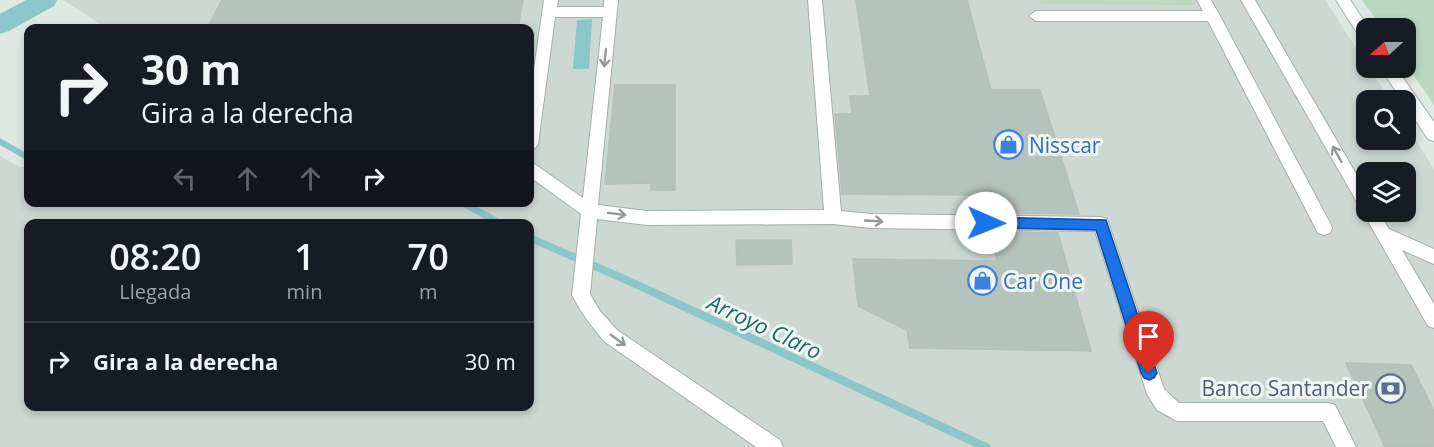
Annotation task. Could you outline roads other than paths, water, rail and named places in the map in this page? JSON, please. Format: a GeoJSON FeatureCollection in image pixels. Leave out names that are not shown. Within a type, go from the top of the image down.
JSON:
{"type":"FeatureCollection","features":[{"type":"Feature","properties":{"kind":"street"},"geometry":{"type":"LineString","coordinates":[[1343,0],[1356,20]]}},
{"type":"Feature","properties":{"kind":"street"},"geometry":{"type":"LineString","coordinates":[[1395,78],[1434,135]]}},
{"type":"Feature","properties":{"kind":"lane"},"geometry":{"type":"LineString","coordinates":[[815,0],[833,217]]}},
{"type":"Feature","properties":{"kind":"lane"},"geometry":{"type":"LineString","coordinates":[[1204,0],[1324,228]]}},
{"type":"Feature","properties":{"kind":"lane"},"geometry":{"type":"LineString","coordinates":[[1248,0],[1356,188]]}},
{"type":"Feature","properties":{"kind":"lane"},"geometry":{"type":"LineString","coordinates":[[534,116],[550,6],[610,6],[581,295],[594,317],[611,336],[773,447]]}},
{"type":"Feature","properties":{"kind":"lane"},"geometry":{"type":"LineString","coordinates":[[1036,16],[1213,16]]}},
{"type":"Feature","properties":{"kind":"lane"},"geometry":{"type":"LineString","coordinates":[[534,172],[588,215],[647,218],[833,217],[871,221],[1101,224],[1156,394],[1164,404],[1177,412],[1328,412],[1346,447]]}},
{"type":"Feature","properties":{"kind":"lane"},"geometry":{"type":"LineString","coordinates":[[1376,222],[1434,320]]}},
{"type":"Feature","properties":{"kind":"lane"},"geometry":{"type":"LineString","coordinates":[[1383,234],[1434,257]]}},
{"type":"Feature","properties":{"kind":"water"},"geometry":{"type":"Polygon","coordinates":[[[592,19],[589,69],[573,69],[577,20],[592,19]]]}},
{"type":"Feature","properties":{"kind":"waterway"},"geometry":{"type":"LineString","coordinates":[[0,25],[45,0]]}},
{"type":"Feature","properties":{"kind":"waterway","name":"Arroyo Claro"},"geometry":{"type":"LineString","coordinates":[[0,141],[24,156]]}},
{"type":"Feature","properties":{"kind":"waterway","name":"Arroyo Claro"},"geometry":{"type":"LineString","coordinates":[[470,207],[493,219]]}},
{"type":"Feature","properties":{"kind":"waterway","name":"Arroyo Claro"},"geometry":{"type":"LineString","coordinates":[[534,240],[629,281],[986,447]]}},
{"type":"Feature","properties":{"kind":"place","name":"Nisscar"},"geometry":{"type":"Point","coordinates":[1008,145]}},
{"type":"Feature","properties":{"kind":"place","name":"Car One"},"geometry":{"type":"Point","coordinates":[982,281]}},
{"type":"Feature","properties":{"kind":"place","name":"Banco Santander"},"geometry":{"type":"Point","coordinates":[1390,388]}}]}
